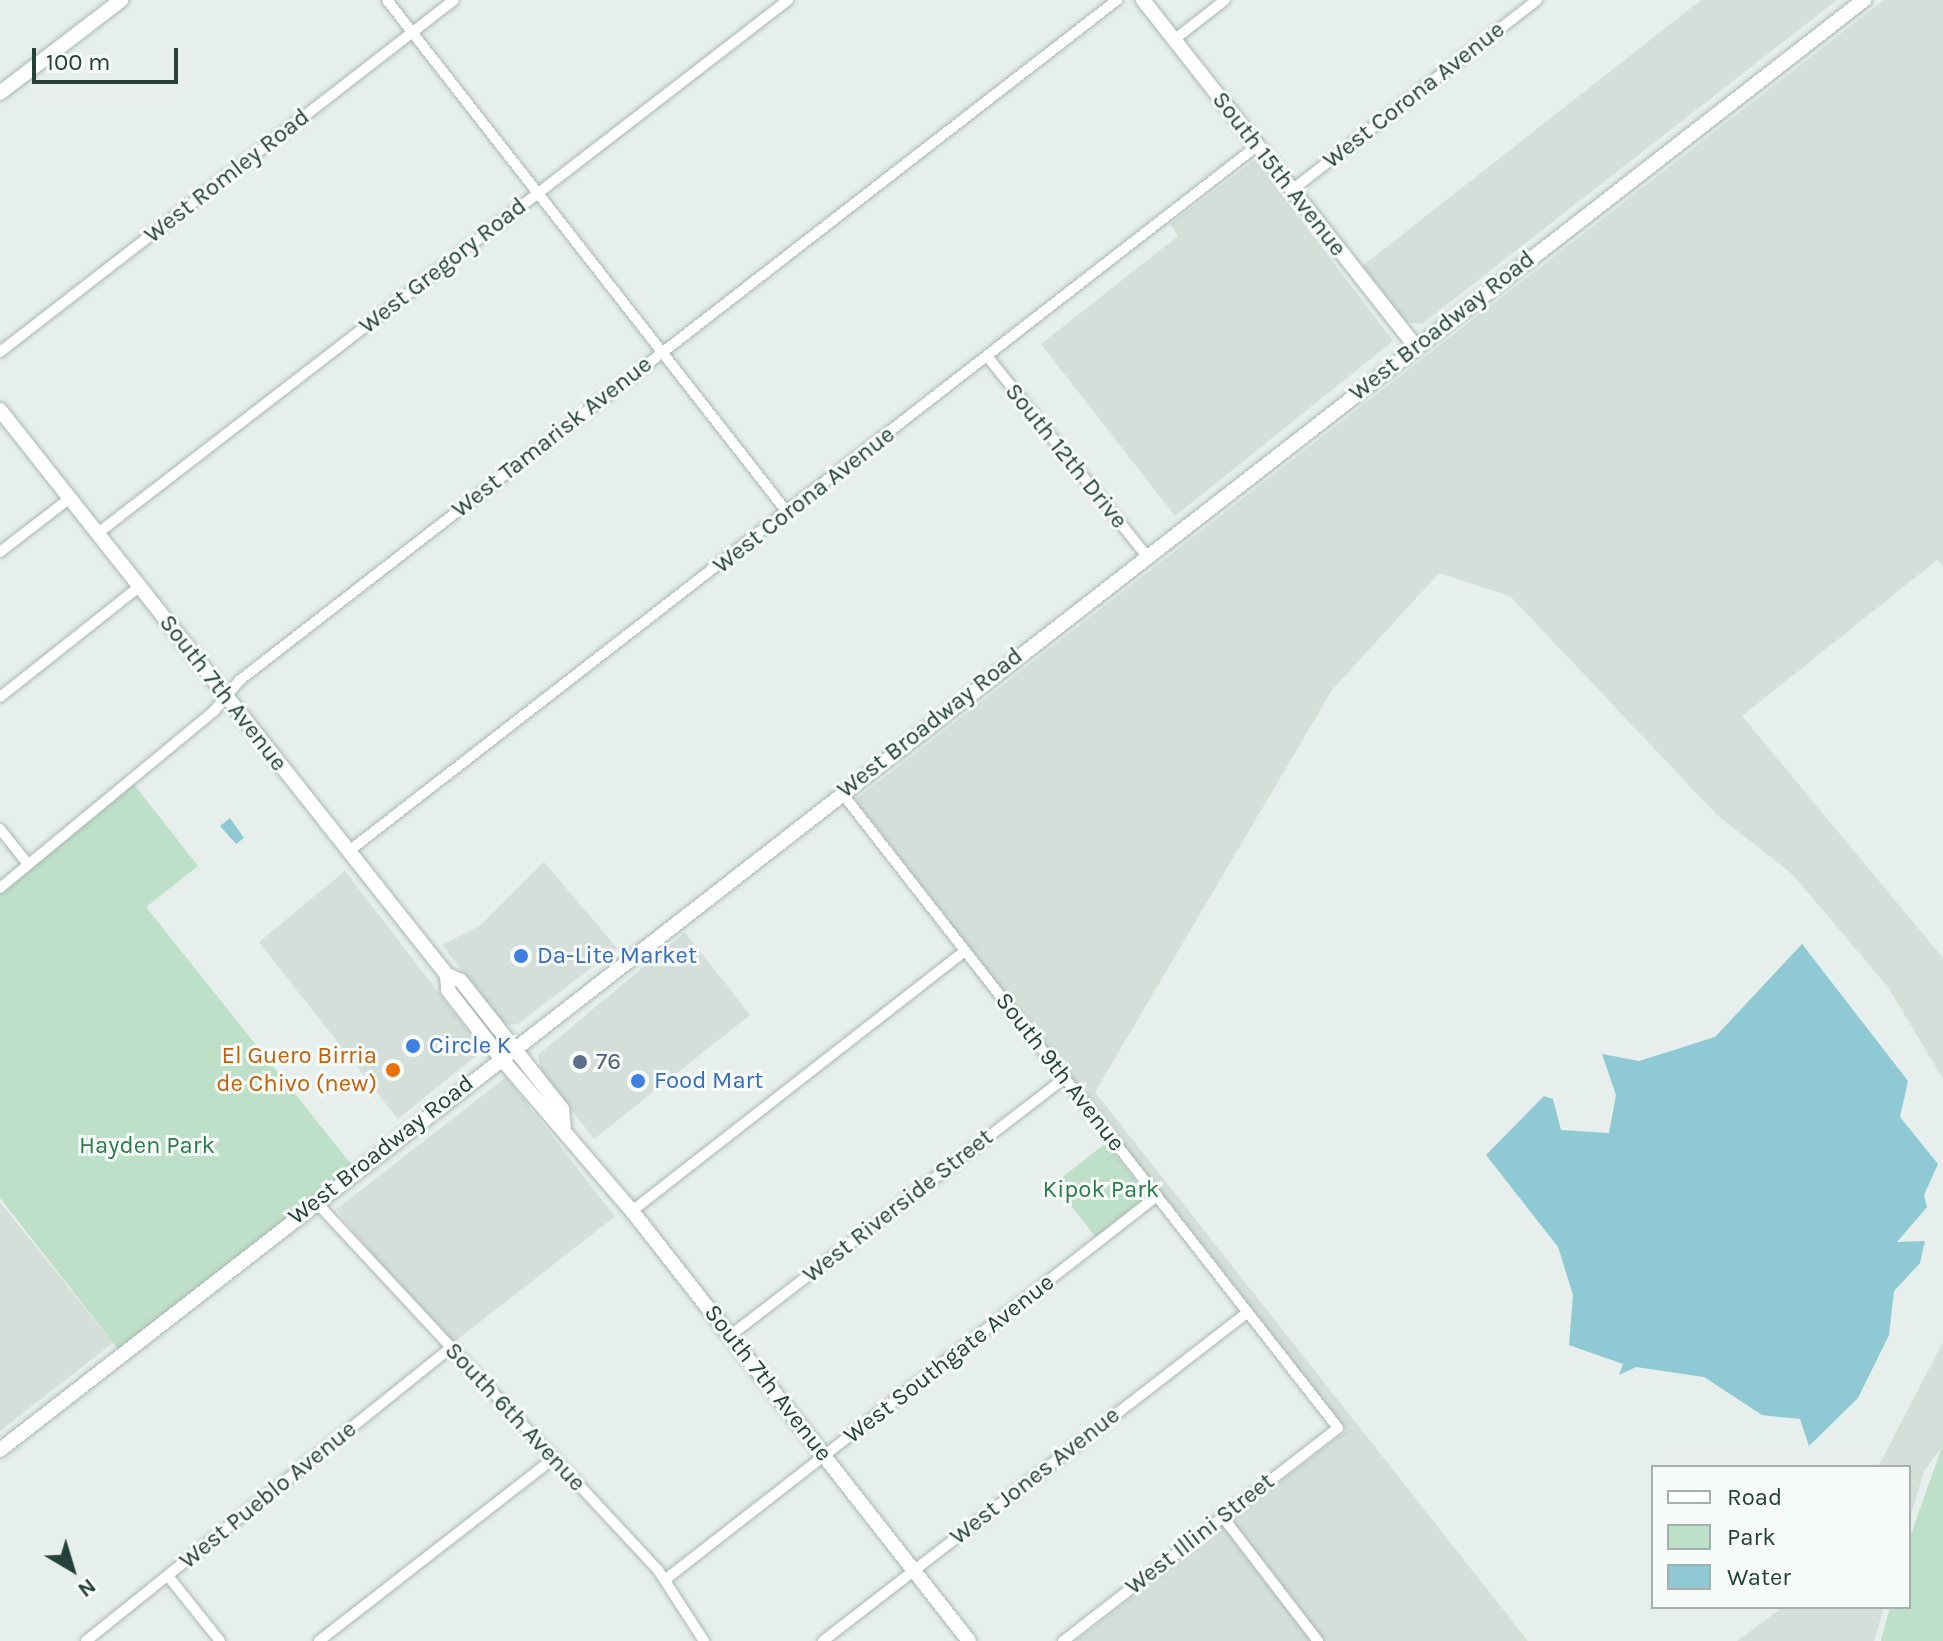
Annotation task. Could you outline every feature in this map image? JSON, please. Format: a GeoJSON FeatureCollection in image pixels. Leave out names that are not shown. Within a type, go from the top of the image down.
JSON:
{"type":"FeatureCollection","features":[{"type":"Feature","properties":{"kind":"main road"},"geometry":{"type":"LineString","coordinates":[[0,93],[121,0]]}},
{"type":"Feature","properties":{"kind":"main road","name":"South 15th Avenue"},"geometry":{"type":"LineString","coordinates":[[1143,0],[1416,347]]}},
{"type":"Feature","properties":{"kind":"main road","name":"West Broadway Road"},"geometry":{"type":"LineString","coordinates":[[0,1450],[500,1057],[1864,0]]}},
{"type":"Feature","properties":{"kind":"main road","name":"South 7th Avenue"},"geometry":{"type":"LineString","coordinates":[[0,410],[447,975],[461,981],[562,1109],[564,1127]]}},
{"type":"Feature","properties":{"kind":"main road","name":"South 7th Avenue"},"geometry":{"type":"LineString","coordinates":[[447,975],[448,990],[500,1057],[551,1122],[564,1127],[632,1211],[969,1641]]}},
{"type":"Feature","properties":{"kind":"street"},"geometry":{"type":"LineString","coordinates":[[387,0],[664,350],[787,512]]}},
{"type":"Feature","properties":{"kind":"street","name":"West Romley Road"},"geometry":{"type":"LineString","coordinates":[[0,352],[454,0]]}},
{"type":"Feature","properties":{"kind":"street","name":"West Gregory Road"},"geometry":{"type":"LineString","coordinates":[[98,533],[788,0]]}},
{"type":"Feature","properties":{"kind":"street","name":"West Tamarisk Avenue"},"geometry":{"type":"LineString","coordinates":[[0,888],[225,695],[1117,0]]}},
{"type":"Feature","properties":{"kind":"street"},"geometry":{"type":"LineString","coordinates":[[1175,39],[1225,0]]}},
{"type":"Feature","properties":{"kind":"street","name":"West Corona Avenue"},"geometry":{"type":"LineString","coordinates":[[1292,190],[1537,0]]}},
{"type":"Feature","properties":{"kind":"street","name":"West Corona Avenue"},"geometry":{"type":"LineString","coordinates":[[349,851],[1257,146]]}},
{"type":"Feature","properties":{"kind":"street","name":"South 12th Drive"},"geometry":{"type":"LineString","coordinates":[[987,356],[1146,555]]}},
{"type":"Feature","properties":{"kind":"street"},"geometry":{"type":"LineString","coordinates":[[0,552],[70,498]]}},
{"type":"Feature","properties":{"kind":"street"},"geometry":{"type":"LineString","coordinates":[[0,697],[140,586]]}},
{"type":"Feature","properties":{"kind":"street","name":"South 9th Avenue"},"geometry":{"type":"LineString","coordinates":[[841,792],[1338,1428]]}},
{"type":"Feature","properties":{"kind":"street"},"geometry":{"type":"LineString","coordinates":[[0,829],[27,863]]}},
{"type":"Feature","properties":{"kind":"street"},"geometry":{"type":"LineString","coordinates":[[632,1211],[965,951]]}},
{"type":"Feature","properties":{"kind":"street","name":"West Riverside Street"},"geometry":{"type":"LineString","coordinates":[[731,1335],[1065,1078]]}},
{"type":"Feature","properties":{"kind":"street","name":"West Southgate Avenue"},"geometry":{"type":"LineString","coordinates":[[666,1579],[1157,1196]]}},
{"type":"Feature","properties":{"kind":"street","name":"South 6th Avenue"},"geometry":{"type":"LineString","coordinates":[[316,1202],[666,1579],[704,1641]]}},
{"type":"Feature","properties":{"kind":"street","name":"West Jones Avenue"},"geometry":{"type":"LineString","coordinates":[[823,1641],[1248,1312]]}},
{"type":"Feature","properties":{"kind":"street","name":"West Pueblo Avenue"},"geometry":{"type":"LineString","coordinates":[[86,1641],[450,1348]]}},
{"type":"Feature","properties":{"kind":"street","name":"West Illini Street"},"geometry":{"type":"LineString","coordinates":[[1063,1641],[1338,1428]]}},
{"type":"Feature","properties":{"kind":"street"},"geometry":{"type":"LineString","coordinates":[[319,1641],[554,1458]]}},
{"type":"Feature","properties":{"kind":"street"},"geometry":{"type":"LineString","coordinates":[[1222,1516],[1318,1641]]}},
{"type":"Feature","properties":{"kind":"street"},"geometry":{"type":"LineString","coordinates":[[168,1576],[220,1641]]}},
{"type":"Feature","properties":{"kind":"shaded area"},"geometry":{"type":"Polygon","coordinates":[[[1701,0],[1837,0],[1422,324],[1406,322],[1361,267],[1701,0]]]}},
{"type":"Feature","properties":{"kind":"shaded area"},"geometry":{"type":"Polygon","coordinates":[[[1884,0],[1943,0],[1943,567],[1937,560],[1742,716],[1943,958],[1943,1079],[1888,987],[1792,874],[1717,815],[1510,596],[1439,573],[1332,690],[1095,1092],[1528,1641],[1076,1641],[1346,1431],[855,800],[1884,0]]]}},
{"type":"Feature","properties":{"kind":"shaded area"},"geometry":{"type":"Polygon","coordinates":[[[1255,160],[1393,341],[1175,516],[1041,344],[1178,236],[1170,224],[1255,160]]]}},
{"type":"Feature","properties":{"kind":"shaded area"},"geometry":{"type":"Polygon","coordinates":[[[544,862],[617,948],[518,1024],[505,1025],[442,945],[481,925],[544,862]]]}},
{"type":"Feature","properties":{"kind":"shaded area"},"geometry":{"type":"Polygon","coordinates":[[[345,871],[479,1045],[477,1055],[398,1119],[259,942],[345,871]]]}},
{"type":"Feature","properties":{"kind":"shaded area"},"geometry":{"type":"Polygon","coordinates":[[[685,932],[750,1015],[594,1139],[541,1070],[538,1055],[685,932]]]}},
{"type":"Feature","properties":{"kind":"shaded area"},"geometry":{"type":"Polygon","coordinates":[[[506,1077],[615,1216],[446,1349],[337,1209],[506,1077]]]}},
{"type":"Feature","properties":{"kind":"shaded area"},"geometry":{"type":"Polygon","coordinates":[[[0,1202],[113,1343],[0,1431],[0,1202]]]}},
{"type":"Feature","properties":{"kind":"shaded area"},"geometry":{"type":"Polygon","coordinates":[[[1943,1342],[1943,1446],[1924,1471],[1911,1515],[1911,1465],[1879,1465],[1943,1342]]]}},
{"type":"Feature","properties":{"kind":"shaded area"},"geometry":{"type":"Polygon","coordinates":[[[1780,1609],[1883,1609],[1874,1641],[1737,1641],[1780,1609]]]}},
{"type":"Feature","properties":{"kind":"green space","name":"Hayden Park"},"geometry":{"type":"Polygon","coordinates":[[[129,778],[198,866],[146,907],[355,1169],[122,1354],[0,1198],[0,888],[129,778]]]}},
{"type":"Feature","properties":{"kind":"green space","name":"Kipok Park"},"geometry":{"type":"Polygon","coordinates":[[[1106,1143],[1148,1197],[1096,1237],[1054,1184],[1106,1143]]]}},
{"type":"Feature","properties":{"kind":"green space"},"geometry":{"type":"Polygon","coordinates":[[[1943,1444],[1943,1641],[1881,1641],[1889,1609],[1911,1609],[1911,1534],[1943,1444]]]}},
{"type":"Feature","properties":{"kind":"water"},"geometry":{"type":"Polygon","coordinates":[[[230,818],[244,838],[236,844],[220,826],[230,818]]]}},
{"type":"Feature","properties":{"kind":"water"},"geometry":{"type":"Polygon","coordinates":[[[1802,944],[1908,1081],[1900,1117],[1938,1164],[1924,1195],[1927,1207],[1897,1242],[1925,1241],[1920,1263],[1894,1291],[1889,1335],[1858,1398],[1809,1446],[1800,1419],[1762,1415],[1704,1377],[1636,1367],[1619,1375],[1623,1364],[1569,1345],[1573,1295],[1558,1247],[1486,1155],[1544,1096],[1553,1099],[1561,1130],[1609,1133],[1616,1095],[1602,1054],[1639,1061],[1715,1037],[1802,944]]]}},
{"type":"Feature","properties":{"kind":"place","name":"Da-Lite Market"},"geometry":{"type":"Point","coordinates":[521,956]}},
{"type":"Feature","properties":{"kind":"place","name":"Circle K"},"geometry":{"type":"Point","coordinates":[413,1046]}},
{"type":"Feature","properties":{"kind":"place","name":"76"},"geometry":{"type":"Point","coordinates":[580,1062]}},
{"type":"Feature","properties":{"kind":"place","name":"El Guero Birria de Chivo (new)"},"geometry":{"type":"Point","coordinates":[393,1070]}},
{"type":"Feature","properties":{"kind":"place","name":"Food Mart"},"geometry":{"type":"Point","coordinates":[638,1081]}}]}
